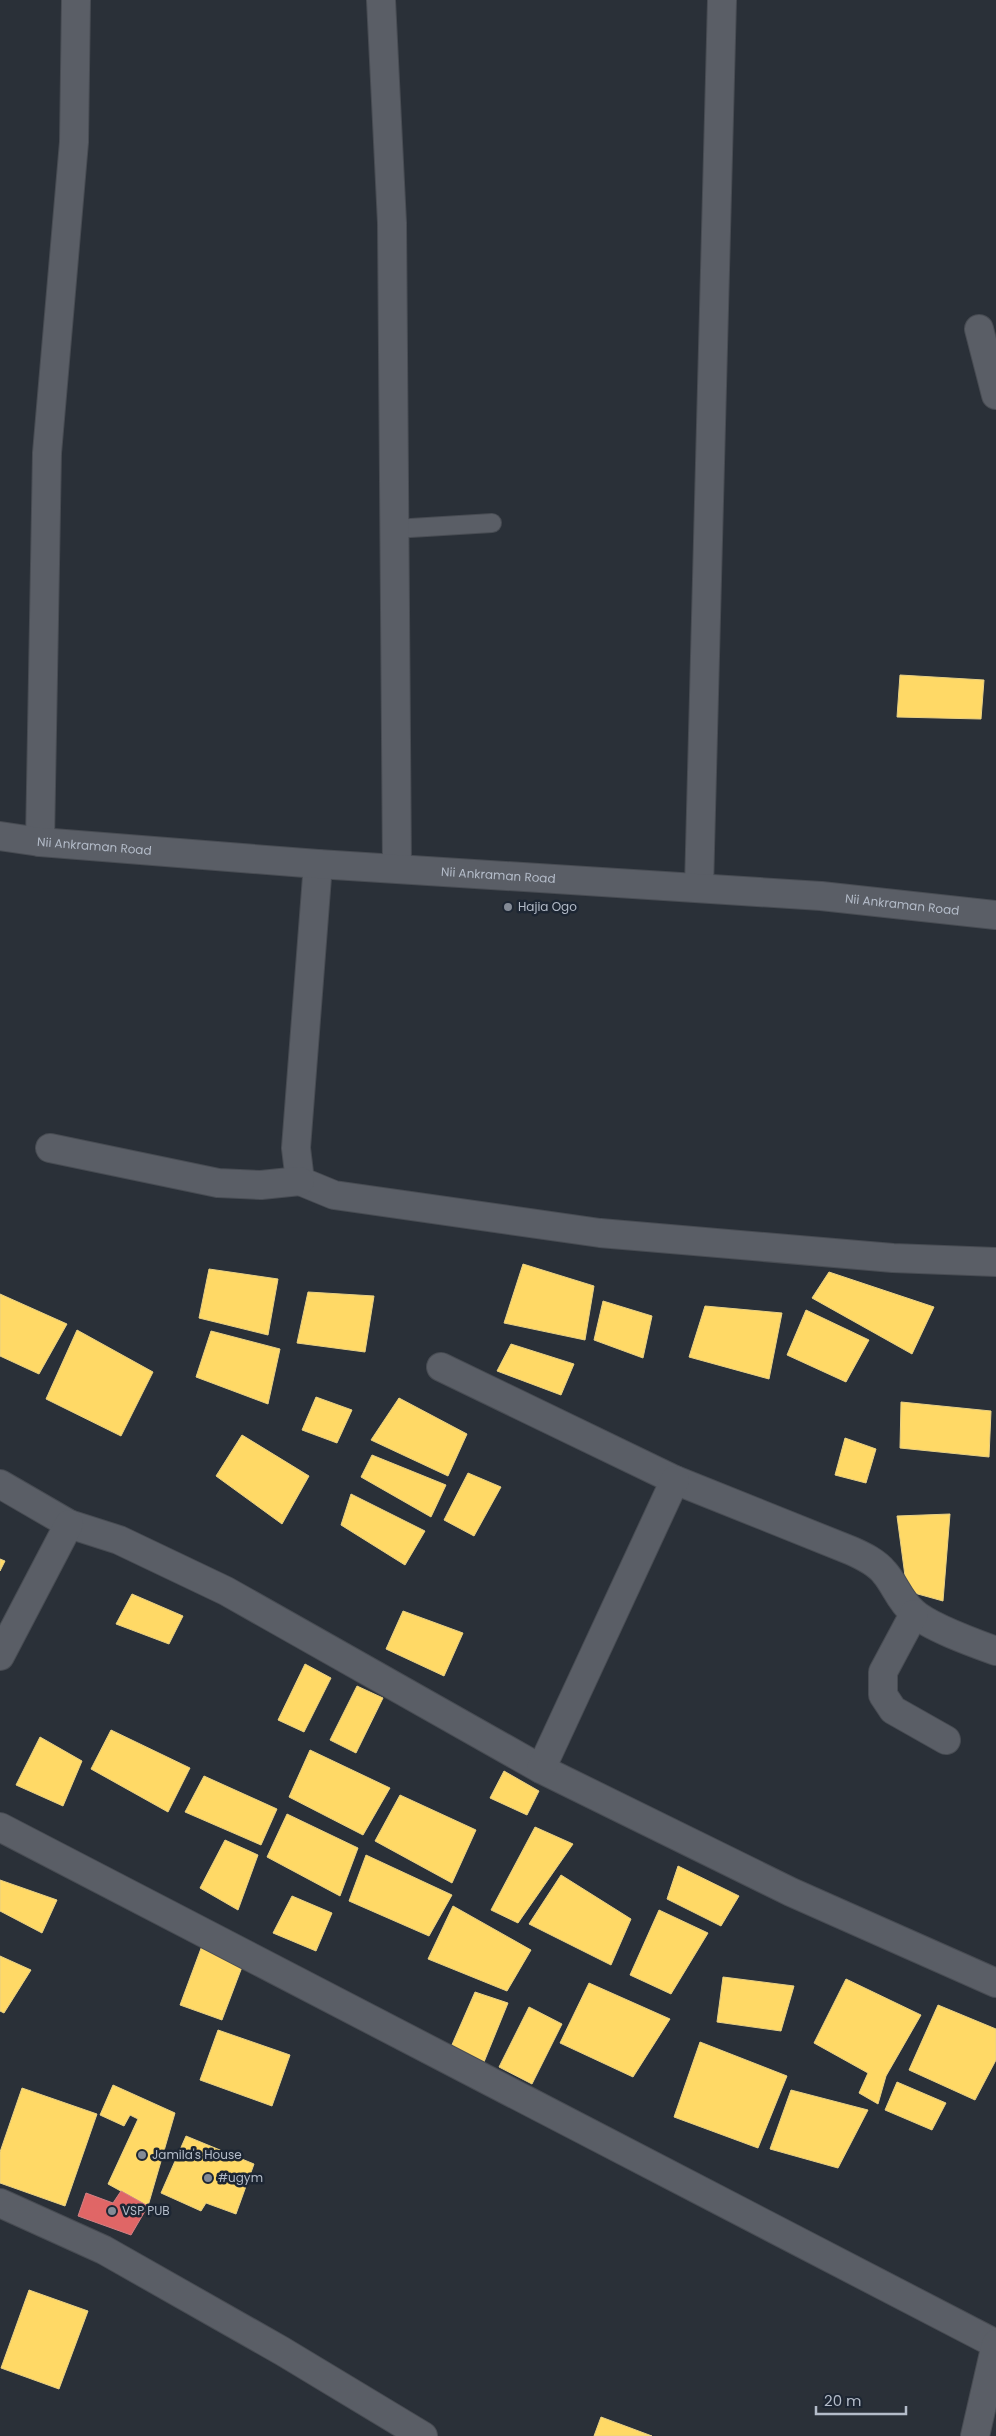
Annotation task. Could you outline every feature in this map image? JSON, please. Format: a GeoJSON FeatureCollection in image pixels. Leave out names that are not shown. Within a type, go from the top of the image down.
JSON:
{"type":"FeatureCollection","features":[{"type":"Feature","properties":{"kind":"street"},"geometry":{"type":"LineString","coordinates":[[40,842],[47,453],[74,142],[76,0]]}},
{"type":"Feature","properties":{"kind":"street"},"geometry":{"type":"LineString","coordinates":[[381,0],[392,223],[397,868]]}},
{"type":"Feature","properties":{"kind":"street"},"geometry":{"type":"LineString","coordinates":[[699,888],[722,0]]}},
{"type":"Feature","properties":{"kind":"street"},"geometry":{"type":"LineString","coordinates":[[979,329],[996,395]]}},
{"type":"Feature","properties":{"kind":"street","name":"Nii Ankraman Road"},"geometry":{"type":"LineString","coordinates":[[0,836],[40,842],[318,864],[821,896],[996,915]]}},
{"type":"Feature","properties":{"kind":"street"},"geometry":{"type":"LineString","coordinates":[[300,1180],[296,1148],[318,864]]}},
{"type":"Feature","properties":{"kind":"street"},"geometry":{"type":"LineString","coordinates":[[50,1148],[218,1183],[261,1185],[300,1180],[334,1195],[600,1233],[892,1258],[996,1262]]}},
{"type":"Feature","properties":{"kind":"street"},"geometry":{"type":"LineString","coordinates":[[441,1367],[674,1480],[852,1551],[872,1561],[884,1572],[902,1601],[914,1614],[961,1637],[996,1651]]}},
{"type":"Feature","properties":{"kind":"street"},"geometry":{"type":"LineString","coordinates":[[541,1769],[674,1480]]}},
{"type":"Feature","properties":{"kind":"street"},"geometry":{"type":"LineString","coordinates":[[0,1484],[69,1524],[119,1540],[226,1591],[541,1769],[790,1892],[996,1983]]}},
{"type":"Feature","properties":{"kind":"street"},"geometry":{"type":"LineString","coordinates":[[0,1656],[69,1524]]}},
{"type":"Feature","properties":{"kind":"street"},"geometry":{"type":"LineString","coordinates":[[914,1614],[883,1672],[883,1695],[893,1710],[946,1740]]}},
{"type":"Feature","properties":{"kind":"street"},"geometry":{"type":"LineString","coordinates":[[0,1827],[996,2344],[975,2436]]}},
{"type":"Feature","properties":{"kind":"street"},"geometry":{"type":"LineString","coordinates":[[0,2203],[104,2250],[282,2351],[423,2436]]}},
{"type":"Feature","properties":{"kind":"lane"},"geometry":{"type":"LineString","coordinates":[[394,529],[492,523]]}},
{"type":"Feature","properties":{"kind":"building: Homes"},"geometry":{"type":"Polygon","coordinates":[[[900,675],[984,680],[981,719],[897,717],[900,675]]]}},
{"type":"Feature","properties":{"kind":"building: Homes"},"geometry":{"type":"Polygon","coordinates":[[[523,1264],[594,1286],[585,1340],[504,1323],[523,1264]]]}},
{"type":"Feature","properties":{"kind":"building: Homes"},"geometry":{"type":"Polygon","coordinates":[[[209,1269],[278,1279],[268,1335],[199,1318],[209,1269]]]}},
{"type":"Feature","properties":{"kind":"building: Homes"},"geometry":{"type":"Polygon","coordinates":[[[829,1272],[934,1307],[912,1354],[812,1298],[829,1272]]]}},
{"type":"Feature","properties":{"kind":"building: Homes"},"geometry":{"type":"Polygon","coordinates":[[[308,1292],[374,1296],[365,1352],[297,1343],[308,1292]]]}},
{"type":"Feature","properties":{"kind":"building: Homes"},"geometry":{"type":"Polygon","coordinates":[[[0,1294],[67,1324],[39,1374],[0,1356],[0,1294]]]}},
{"type":"Feature","properties":{"kind":"building: Homes"},"geometry":{"type":"Polygon","coordinates":[[[603,1301],[652,1316],[643,1358],[594,1340],[603,1301]]]}},
{"type":"Feature","properties":{"kind":"building: Homes"},"geometry":{"type":"Polygon","coordinates":[[[705,1306],[782,1313],[769,1379],[689,1357],[705,1306]]]}},
{"type":"Feature","properties":{"kind":"building: Homes"},"geometry":{"type":"Polygon","coordinates":[[[806,1310],[869,1340],[846,1382],[787,1355],[806,1310]]]}},
{"type":"Feature","properties":{"kind":"building: Homes"},"geometry":{"type":"Polygon","coordinates":[[[77,1330],[153,1372],[121,1436],[46,1399],[77,1330]]]}},
{"type":"Feature","properties":{"kind":"building: Homes"},"geometry":{"type":"Polygon","coordinates":[[[211,1331],[280,1349],[268,1404],[196,1377],[211,1331]]]}},
{"type":"Feature","properties":{"kind":"building: Homes"},"geometry":{"type":"Polygon","coordinates":[[[511,1344],[574,1364],[561,1395],[497,1371],[511,1344]]]}},
{"type":"Feature","properties":{"kind":"building: Homes"},"geometry":{"type":"Polygon","coordinates":[[[316,1397],[352,1410],[337,1443],[302,1430],[316,1397]]]}},
{"type":"Feature","properties":{"kind":"building: Homes"},"geometry":{"type":"Polygon","coordinates":[[[399,1398],[467,1434],[448,1476],[371,1440],[399,1398]]]}},
{"type":"Feature","properties":{"kind":"building: Homes"},"geometry":{"type":"Polygon","coordinates":[[[901,1402],[991,1411],[989,1457],[900,1448],[901,1402]]]}},
{"type":"Feature","properties":{"kind":"building: Homes"},"geometry":{"type":"Polygon","coordinates":[[[242,1435],[309,1476],[282,1524],[216,1476],[242,1435]]]}},
{"type":"Feature","properties":{"kind":"building: Homes"},"geometry":{"type":"Polygon","coordinates":[[[845,1438],[876,1449],[866,1483],[835,1475],[845,1438]]]}},
{"type":"Feature","properties":{"kind":"building: Homes"},"geometry":{"type":"Polygon","coordinates":[[[372,1455],[446,1485],[431,1517],[361,1477],[372,1455]]]}},
{"type":"Feature","properties":{"kind":"building: Homes"},"geometry":{"type":"Polygon","coordinates":[[[468,1473],[501,1487],[474,1536],[444,1520],[468,1473]]]}},
{"type":"Feature","properties":{"kind":"building: Homes"},"geometry":{"type":"Polygon","coordinates":[[[351,1494],[425,1531],[405,1565],[341,1525],[351,1494]]]}},
{"type":"Feature","properties":{"kind":"building: Homes"},"geometry":{"type":"Polygon","coordinates":[[[950,1514],[943,1601],[907,1591],[897,1516],[950,1514]]]}},
{"type":"Feature","properties":{"kind":"building: Homes"},"geometry":{"type":"Polygon","coordinates":[[[0,1559],[5,1561],[0,1571],[0,1559]]]}},
{"type":"Feature","properties":{"kind":"building: Homes"},"geometry":{"type":"Polygon","coordinates":[[[132,1594],[183,1616],[169,1644],[116,1624],[132,1594]]]}},
{"type":"Feature","properties":{"kind":"building: Homes"},"geometry":{"type":"Polygon","coordinates":[[[403,1611],[463,1633],[444,1676],[386,1649],[403,1611]]]}},
{"type":"Feature","properties":{"kind":"building: Homes"},"geometry":{"type":"Polygon","coordinates":[[[305,1664],[331,1678],[304,1732],[278,1720],[305,1664]]]}},
{"type":"Feature","properties":{"kind":"building: Homes"},"geometry":{"type":"Polygon","coordinates":[[[357,1686],[383,1698],[356,1753],[330,1740],[357,1686]]]}},
{"type":"Feature","properties":{"kind":"building: Homes"},"geometry":{"type":"Polygon","coordinates":[[[111,1730],[190,1768],[168,1812],[91,1769],[111,1730]]]}},
{"type":"Feature","properties":{"kind":"building: Homes"},"geometry":{"type":"Polygon","coordinates":[[[40,1737],[82,1761],[63,1806],[16,1785],[40,1737]]]}},
{"type":"Feature","properties":{"kind":"building: Homes"},"geometry":{"type":"Polygon","coordinates":[[[310,1750],[390,1788],[363,1835],[289,1797],[310,1750]]]}},
{"type":"Feature","properties":{"kind":"building: Homes"},"geometry":{"type":"Polygon","coordinates":[[[504,1771],[539,1791],[527,1815],[490,1798],[504,1771]]]}},
{"type":"Feature","properties":{"kind":"building: Homes"},"geometry":{"type":"Polygon","coordinates":[[[204,1776],[277,1809],[261,1845],[185,1812],[204,1776]]]}},
{"type":"Feature","properties":{"kind":"building: Homes"},"geometry":{"type":"Polygon","coordinates":[[[400,1795],[476,1830],[452,1883],[375,1841],[400,1795]]]}},
{"type":"Feature","properties":{"kind":"building: Homes"},"geometry":{"type":"Polygon","coordinates":[[[287,1814],[358,1848],[340,1896],[267,1857],[287,1814]]]}},
{"type":"Feature","properties":{"kind":"building: Homes"},"geometry":{"type":"Polygon","coordinates":[[[535,1827],[573,1844],[518,1923],[491,1910],[535,1827]]]}},
{"type":"Feature","properties":{"kind":"building: Homes"},"geometry":{"type":"Polygon","coordinates":[[[225,1840],[258,1855],[238,1910],[200,1888],[225,1840]]]}},
{"type":"Feature","properties":{"kind":"building: Homes"},"geometry":{"type":"Polygon","coordinates":[[[366,1855],[452,1895],[429,1936],[349,1901],[366,1855]]]}},
{"type":"Feature","properties":{"kind":"building: Homes"},"geometry":{"type":"Polygon","coordinates":[[[678,1866],[739,1896],[721,1926],[667,1899],[678,1866]]]}},
{"type":"Feature","properties":{"kind":"building: Homes"},"geometry":{"type":"Polygon","coordinates":[[[561,1875],[631,1919],[611,1965],[529,1924],[561,1875]]]}},
{"type":"Feature","properties":{"kind":"building: Homes"},"geometry":{"type":"Polygon","coordinates":[[[0,1880],[57,1900],[42,1933],[0,1911],[0,1880]]]}},
{"type":"Feature","properties":{"kind":"building: Homes"},"geometry":{"type":"Polygon","coordinates":[[[292,1896],[332,1913],[316,1951],[273,1933],[292,1896]]]}},
{"type":"Feature","properties":{"kind":"building: Homes"},"geometry":{"type":"Polygon","coordinates":[[[453,1906],[531,1950],[507,1991],[428,1959],[453,1906]]]}},
{"type":"Feature","properties":{"kind":"building: Homes"},"geometry":{"type":"Polygon","coordinates":[[[659,1910],[708,1933],[671,1994],[630,1975],[659,1910]]]}},
{"type":"Feature","properties":{"kind":"building: Homes"},"geometry":{"type":"Polygon","coordinates":[[[203,1943],[245,1959],[222,2020],[180,2005],[203,1943]]]}},
{"type":"Feature","properties":{"kind":"building: Homes"},"geometry":{"type":"Polygon","coordinates":[[[0,1956],[31,1970],[4,2013],[0,2011],[0,1956]]]}},
{"type":"Feature","properties":{"kind":"building: Homes"},"geometry":{"type":"Polygon","coordinates":[[[723,1977],[794,1986],[781,2031],[717,2022],[723,1977]]]}},
{"type":"Feature","properties":{"kind":"building: Homes"},"geometry":{"type":"Polygon","coordinates":[[[846,1979],[921,2015],[886,2076],[878,2104],[859,2093],[868,2073],[814,2043],[846,1979]]]}},
{"type":"Feature","properties":{"kind":"building: Homes"},"geometry":{"type":"Polygon","coordinates":[[[589,1983],[670,2019],[633,2077],[560,2043],[589,1983]]]}},
{"type":"Feature","properties":{"kind":"building: Homes"},"geometry":{"type":"Polygon","coordinates":[[[475,1992],[508,2003],[484,2062],[451,2047],[475,1992]]]}},
{"type":"Feature","properties":{"kind":"building: Homes"},"geometry":{"type":"Polygon","coordinates":[[[938,2005],[996,2029],[996,2060],[975,2100],[909,2070],[938,2005]]]}},
{"type":"Feature","properties":{"kind":"building: Homes"},"geometry":{"type":"Polygon","coordinates":[[[529,2007],[562,2024],[532,2084],[499,2067],[529,2007]]]}},
{"type":"Feature","properties":{"kind":"building: Homes"},"geometry":{"type":"Polygon","coordinates":[[[218,2030],[290,2055],[272,2106],[200,2080],[218,2030]]]}},
{"type":"Feature","properties":{"kind":"building: Homes"},"geometry":{"type":"Polygon","coordinates":[[[700,2042],[787,2076],[758,2148],[674,2117],[700,2042]]]}},
{"type":"Feature","properties":{"kind":"building: Homes"},"geometry":{"type":"Polygon","coordinates":[[[897,2082],[946,2103],[932,2130],[885,2110],[897,2082]]]}},
{"type":"Feature","properties":{"kind":"building: Homes","name":"Jamila's House"},"geometry":{"type":"Polygon","coordinates":[[[113,2085],[175,2113],[148,2206],[108,2184],[138,2119],[130,2115],[124,2126],[100,2115],[113,2085]]]}},
{"type":"Feature","properties":{"kind":"building: Homes"},"geometry":{"type":"Polygon","coordinates":[[[22,2088],[97,2114],[65,2206],[0,2183],[0,2152],[22,2088]]]}},
{"type":"Feature","properties":{"kind":"building: Homes"},"geometry":{"type":"Polygon","coordinates":[[[791,2090],[868,2110],[838,2168],[770,2149],[791,2090]]]}},
{"type":"Feature","properties":{"kind":"building: Homes","name":"#ugym"},"geometry":{"type":"Polygon","coordinates":[[[186,2136],[254,2164],[236,2214],[206,2203],[201,2211],[161,2193],[186,2136]]]}},
{"type":"Feature","properties":{"kind":"building: Homes"},"geometry":{"type":"Polygon","coordinates":[[[29,2290],[88,2311],[59,2389],[1,2368],[29,2290]]]}},
{"type":"Feature","properties":{"kind":"building: Homes"},"geometry":{"type":"Polygon","coordinates":[[[601,2417],[652,2436],[594,2436],[601,2417]]]}},
{"type":"Feature","properties":{"kind":"building: Shops","name":"VSP PUB"},"geometry":{"type":"Polygon","coordinates":[[[121,2191],[148,2206],[131,2235],[78,2216],[86,2193],[113,2203],[121,2191]]]}},
{"type":"Feature","properties":{"kind":"place","name":"Hajia Ogo"},"geometry":{"type":"Point","coordinates":[508,907]}},
{"type":"Feature","properties":{"kind":"place","name":"Jamila's House"},"geometry":{"type":"Point","coordinates":[142,2155]}},
{"type":"Feature","properties":{"kind":"place","name":"#ugym"},"geometry":{"type":"Point","coordinates":[208,2178]}},
{"type":"Feature","properties":{"kind":"place","name":"VSP PUB"},"geometry":{"type":"Point","coordinates":[112,2211]}}]}
